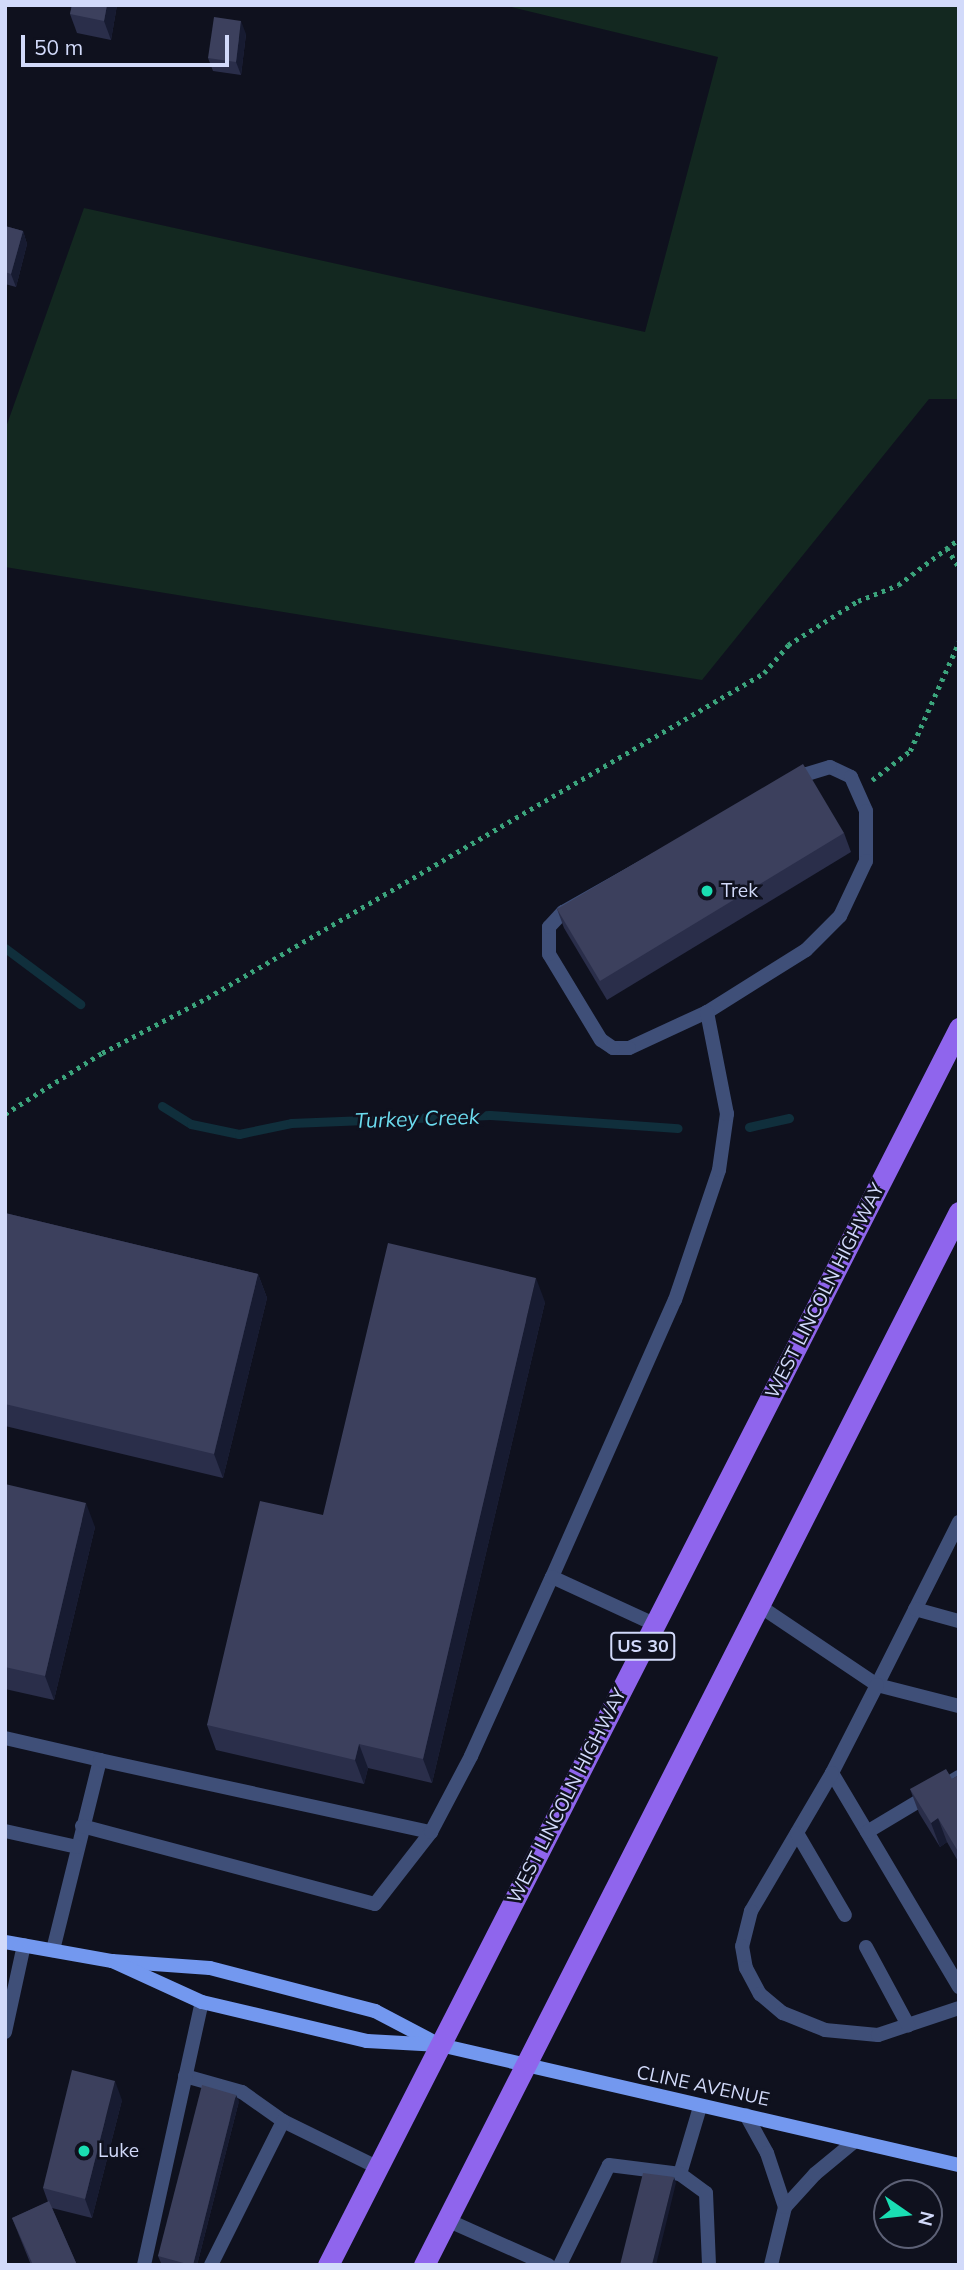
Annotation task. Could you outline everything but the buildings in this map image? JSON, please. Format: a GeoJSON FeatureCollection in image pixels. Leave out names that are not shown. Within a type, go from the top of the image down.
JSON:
{"type":"FeatureCollection","features":[{"type":"Feature","properties":{"kind":"main road","name":"WEST LINCOLN HIGHWAY"},"geometry":{"type":"LineString","coordinates":[[328,2265],[959,1028]]}},
{"type":"Feature","properties":{"kind":"main road"},"geometry":{"type":"LineString","coordinates":[[424,2265],[523,2065],[959,1212]]}},
{"type":"Feature","properties":{"kind":"street"},"geometry":{"type":"LineString","coordinates":[[830,767],[851,777],[857,791],[866,811],[866,861],[840,916],[806,950],[707,1012],[629,1048],[613,1048],[601,1040],[549,954],[549,927],[563,912],[807,774],[830,767]]}},
{"type":"Feature","properties":{"kind":"street"},"geometry":{"type":"LineString","coordinates":[[82,1826],[375,1905],[431,1832],[471,1756],[675,1300],[719,1170],[727,1114],[707,1012]]}},
{"type":"Feature","properties":{"kind":"street"},"geometry":{"type":"LineString","coordinates":[[957,1531],[832,1773],[751,1911],[742,1946],[746,1968],[760,1994],[783,2013],[825,2030],[878,2035],[959,2008]]}},
{"type":"Feature","properties":{"kind":"street"},"geometry":{"type":"LineString","coordinates":[[552,1577],[654,1624]]}},
{"type":"Feature","properties":{"kind":"street"},"geometry":{"type":"LineString","coordinates":[[758,1605],[877,1685],[959,1706]]}},
{"type":"Feature","properties":{"kind":"street"},"geometry":{"type":"LineString","coordinates":[[915,1609],[959,1621]]}},
{"type":"Feature","properties":{"kind":"street"},"geometry":{"type":"LineString","coordinates":[[5,1738],[431,1832]]}},
{"type":"Feature","properties":{"kind":"street"},"geometry":{"type":"LineString","coordinates":[[53,1950],[100,1760]]}},
{"type":"Feature","properties":{"kind":"street"},"geometry":{"type":"LineString","coordinates":[[832,1773],[959,1987]]}},
{"type":"Feature","properties":{"kind":"street"},"geometry":{"type":"LineString","coordinates":[[867,1832],[959,1777]]}},
{"type":"Feature","properties":{"kind":"street"},"geometry":{"type":"LineString","coordinates":[[5,1831],[77,1847]]}},
{"type":"Feature","properties":{"kind":"street"},"geometry":{"type":"LineString","coordinates":[[797,1833],[845,1916]]}},
{"type":"Feature","properties":{"kind":"street","name":"CLINE AVENUE"},"geometry":{"type":"LineString","coordinates":[[5,1942],[112,1961],[223,1971],[375,2011],[440,2045]]}},
{"type":"Feature","properties":{"kind":"street"},"geometry":{"type":"LineString","coordinates":[[5,2032],[24,1945]]}},
{"type":"Feature","properties":{"kind":"street"},"geometry":{"type":"LineString","coordinates":[[866,1947],[908,2025]]}},
{"type":"Feature","properties":{"kind":"street","name":"CLINE AVENUE"},"geometry":{"type":"LineString","coordinates":[[112,1961],[202,2002],[367,2041],[440,2045],[959,2165]]}},
{"type":"Feature","properties":{"kind":"street"},"geometry":{"type":"LineString","coordinates":[[144,2265],[202,2002]]}},
{"type":"Feature","properties":{"kind":"street"},"geometry":{"type":"LineString","coordinates":[[185,2076],[242,2092],[283,2121],[377,2168]]}},
{"type":"Feature","properties":{"kind":"street"},"geometry":{"type":"LineString","coordinates":[[680,2174],[700,2107]]}},
{"type":"Feature","properties":{"kind":"street"},"geometry":{"type":"LineString","coordinates":[[746,2115],[767,2153],[785,2207]]}},
{"type":"Feature","properties":{"kind":"street"},"geometry":{"type":"LineString","coordinates":[[211,2265],[283,2121]]}},
{"type":"Feature","properties":{"kind":"street"},"geometry":{"type":"LineString","coordinates":[[771,2265],[785,2207],[815,2174],[855,2141]]}},
{"type":"Feature","properties":{"kind":"street"},"geometry":{"type":"LineString","coordinates":[[561,2265],[609,2165],[680,2174],[706,2193],[709,2265]]}},
{"type":"Feature","properties":{"kind":"street"},"geometry":{"type":"LineString","coordinates":[[447,2220],[548,2265]]}},
{"type":"Feature","properties":{"kind":"path"},"geometry":{"type":"LineString","coordinates":[[5,1114],[102,1053],[207,998],[764,673],[788,645],[858,601],[898,586],[959,539]]}},
{"type":"Feature","properties":{"kind":"path"},"geometry":{"type":"LineString","coordinates":[[947,548],[959,567]]}},
{"type":"Feature","properties":{"kind":"path"},"geometry":{"type":"LineString","coordinates":[[857,791],[910,751],[959,642]]}},
{"type":"Feature","properties":{"kind":"green space"},"geometry":{"type":"Polygon","coordinates":[[[503,5],[959,5],[959,399],[929,399],[702,680],[5,567],[5,430],[84,208],[645,332],[718,57],[503,5]]]}},
{"type":"Feature","properties":{"kind":"waterway","name":"Turkey Creek"},"geometry":{"type":"LineString","coordinates":[[5,948],[80,1004]]}},
{"type":"Feature","properties":{"kind":"waterway","name":"Turkey Creek"},"geometry":{"type":"LineString","coordinates":[[162,1106],[191,1124],[239,1134],[291,1123],[490,1115],[678,1128]]}},
{"type":"Feature","properties":{"kind":"waterway","name":"Turkey Creek"},"geometry":{"type":"LineString","coordinates":[[749,1127],[789,1118]]}},
{"type":"Feature","properties":{"kind":"place","name":"Trek"},"geometry":{"type":"Point","coordinates":[707,891]}},
{"type":"Feature","properties":{"kind":"place","name":"Luke"},"geometry":{"type":"Point","coordinates":[84,2151]}}]}
